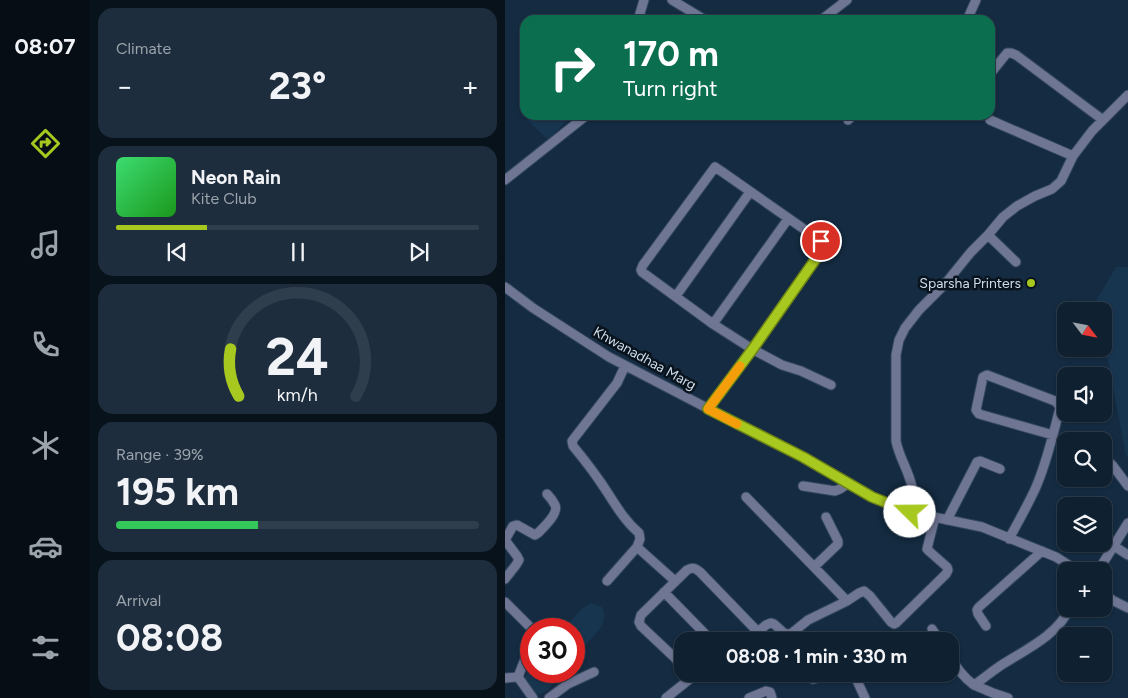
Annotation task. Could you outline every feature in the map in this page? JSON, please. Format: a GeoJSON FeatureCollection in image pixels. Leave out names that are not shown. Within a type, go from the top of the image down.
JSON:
{"type":"FeatureCollection","features":[{"type":"Feature","properties":{"kind":"street"},"geometry":{"type":"LineString","coordinates":[[640,15],[644,0]]}},
{"type":"Feature","properties":{"kind":"street"},"geometry":{"type":"LineString","coordinates":[[672,0],[697,15]]}},
{"type":"Feature","properties":{"kind":"street"},"geometry":{"type":"LineString","coordinates":[[828,15],[847,0]]}},
{"type":"Feature","properties":{"kind":"street"},"geometry":{"type":"LineString","coordinates":[[970,15],[977,0]]}},
{"type":"Feature","properties":{"kind":"street"},"geometry":{"type":"LineString","coordinates":[[995,68],[1007,53],[1016,55],[1103,120]]}},
{"type":"Feature","properties":{"kind":"street"},"geometry":{"type":"LineString","coordinates":[[910,512],[913,492],[898,452],[896,441],[896,355],[899,340],[905,328],[1003,217],[1017,206],[1052,189],[1061,181],[1073,156],[1091,131],[1128,95]]}},
{"type":"Feature","properties":{"kind":"street"},"geometry":{"type":"LineString","coordinates":[[505,180],[581,120]]}},
{"type":"Feature","properties":{"kind":"street"},"geometry":{"type":"LineString","coordinates":[[989,120],[1073,156]]}},
{"type":"Feature","properties":{"kind":"street"},"geometry":{"type":"LineString","coordinates":[[708,409],[752,350],[822,250],[823,245],[821,241],[715,167],[643,265],[642,272],[752,350],[782,365],[801,371],[831,385]]}},
{"type":"Feature","properties":{"kind":"street"},"geometry":{"type":"LineString","coordinates":[[676,296],[750,192]]}},
{"type":"Feature","properties":{"kind":"street"},"geometry":{"type":"LineString","coordinates":[[713,324],[788,219]]}},
{"type":"Feature","properties":{"kind":"street"},"geometry":{"type":"LineString","coordinates":[[989,235],[1016,262]]}},
{"type":"Feature","properties":{"kind":"street","name":"Khwanadhaa Marg"},"geometry":{"type":"LineString","coordinates":[[505,287],[533,308],[609,357],[803,457],[872,497],[910,512],[982,527],[1042,551],[1064,562]]}},
{"type":"Feature","properties":{"kind":"street"},"geometry":{"type":"LineString","coordinates":[[607,581],[637,547],[640,539],[639,534],[616,507],[600,481],[573,446],[572,441],[617,383],[625,366]]}},
{"type":"Feature","properties":{"kind":"street"},"geometry":{"type":"LineString","coordinates":[[1009,539],[1036,487],[1048,453],[1053,435],[1060,408],[1055,401],[987,376],[983,377],[976,410],[979,414],[1053,435]]}},
{"type":"Feature","properties":{"kind":"street"},"geometry":{"type":"LineString","coordinates":[[947,520],[977,462],[980,461],[1000,469]]}},
{"type":"Feature","properties":{"kind":"street"},"geometry":{"type":"LineString","coordinates":[[1112,465],[1128,486]]}},
{"type":"Feature","properties":{"kind":"street"},"geometry":{"type":"LineString","coordinates":[[803,486],[835,491],[840,490],[849,483]]}},
{"type":"Feature","properties":{"kind":"street"},"geometry":{"type":"LineString","coordinates":[[505,579],[519,560],[505,540],[513,526],[517,525],[535,535],[538,533],[555,513],[555,504],[547,494]]}},
{"type":"Feature","properties":{"kind":"street"},"geometry":{"type":"LineString","coordinates":[[746,497],[847,600]]}},
{"type":"Feature","properties":{"kind":"street"},"geometry":{"type":"LineString","coordinates":[[793,632],[808,620],[864,591],[891,622],[896,623],[948,570],[927,549],[935,517]]}},
{"type":"Feature","properties":{"kind":"street"},"geometry":{"type":"LineString","coordinates":[[814,567],[838,544],[825,518]]}},
{"type":"Feature","properties":{"kind":"street"},"geometry":{"type":"LineString","coordinates":[[1104,562],[1128,523]]}},
{"type":"Feature","properties":{"kind":"street"},"geometry":{"type":"LineString","coordinates":[[1114,546],[1128,555]]}},
{"type":"Feature","properties":{"kind":"street"},"geometry":{"type":"LineString","coordinates":[[637,547],[675,581]]}},
{"type":"Feature","properties":{"kind":"street"},"geometry":{"type":"LineString","coordinates":[[986,626],[978,614],[977,610],[979,607],[1042,551]]}},
{"type":"Feature","properties":{"kind":"street"},"geometry":{"type":"LineString","coordinates":[[674,657],[639,622],[641,615],[675,581],[692,568],[700,572],[758,632],[771,623],[783,632]]}},
{"type":"Feature","properties":{"kind":"street"},"geometry":{"type":"LineString","coordinates":[[665,592],[703,632]]}},
{"type":"Feature","properties":{"kind":"street"},"geometry":{"type":"LineString","coordinates":[[1112,600],[1128,608]]}},
{"type":"Feature","properties":{"kind":"street"},"geometry":{"type":"LineString","coordinates":[[505,602],[521,618]]}},
{"type":"Feature","properties":{"kind":"street"},"geometry":{"type":"LineString","coordinates":[[974,685],[1037,643],[1059,625],[1065,617]]}},
{"type":"Feature","properties":{"kind":"street"},"geometry":{"type":"LineString","coordinates":[[959,671],[974,685],[1008,698]]}},
{"type":"Feature","properties":{"kind":"street"},"geometry":{"type":"LineString","coordinates":[[549,698],[568,684],[594,672]]}},
{"type":"Feature","properties":{"kind":"street"},"geometry":{"type":"LineString","coordinates":[[505,678],[519,677]]}},
{"type":"Feature","properties":{"kind":"street"},"geometry":{"type":"LineString","coordinates":[[519,677],[533,698]]}},
{"type":"Feature","properties":{"kind":"street"},"geometry":{"type":"LineString","coordinates":[[666,698],[684,682]]}},
{"type":"Feature","properties":{"kind":"street"},"geometry":{"type":"LineString","coordinates":[[858,682],[865,698]]}},
{"type":"Feature","properties":{"kind":"street"},"geometry":{"type":"LineString","coordinates":[[749,698],[766,691],[770,692],[772,698]]}},
{"type":"Feature","properties":{"kind":"shaded area"},"geometry":{"type":"Polygon","coordinates":[[[527,120],[567,120],[548,140],[527,120]]]}},
{"type":"Feature","properties":{"kind":"shaded area"},"geometry":{"type":"Polygon","coordinates":[[[1116,267],[1128,267],[1128,458],[1126,456],[1112,382],[1112,367],[1109,367],[1107,358],[1113,358],[1113,302],[1096,301],[1116,267]]]}},
{"type":"Feature","properties":{"kind":"shaded area"},"geometry":{"type":"Polygon","coordinates":[[[591,603],[602,607],[605,615],[602,626],[585,646],[585,618],[573,618],[581,609],[591,603]]]}},
{"type":"Feature","properties":{"kind":"shaded area"},"geometry":{"type":"Polygon","coordinates":[[[524,683],[554,683],[548,690],[539,695],[530,691],[524,683]]]}},
{"type":"Feature","properties":{"kind":"slow traffic"},"geometry":{"type":"LineString","coordinates":[[737,424],[708,409],[740,366]]}},
{"type":"Feature","properties":{"kind":"place","name":"Sparsha Printers"},"geometry":{"type":"Point","coordinates":[1031,283]}},
{"type":"Feature","properties":{"kind":"route"},"geometry":{"type":"LineString","coordinates":[[821,241],[823,245],[822,250],[708,409],[803,457],[872,497],[910,512]]}}]}
